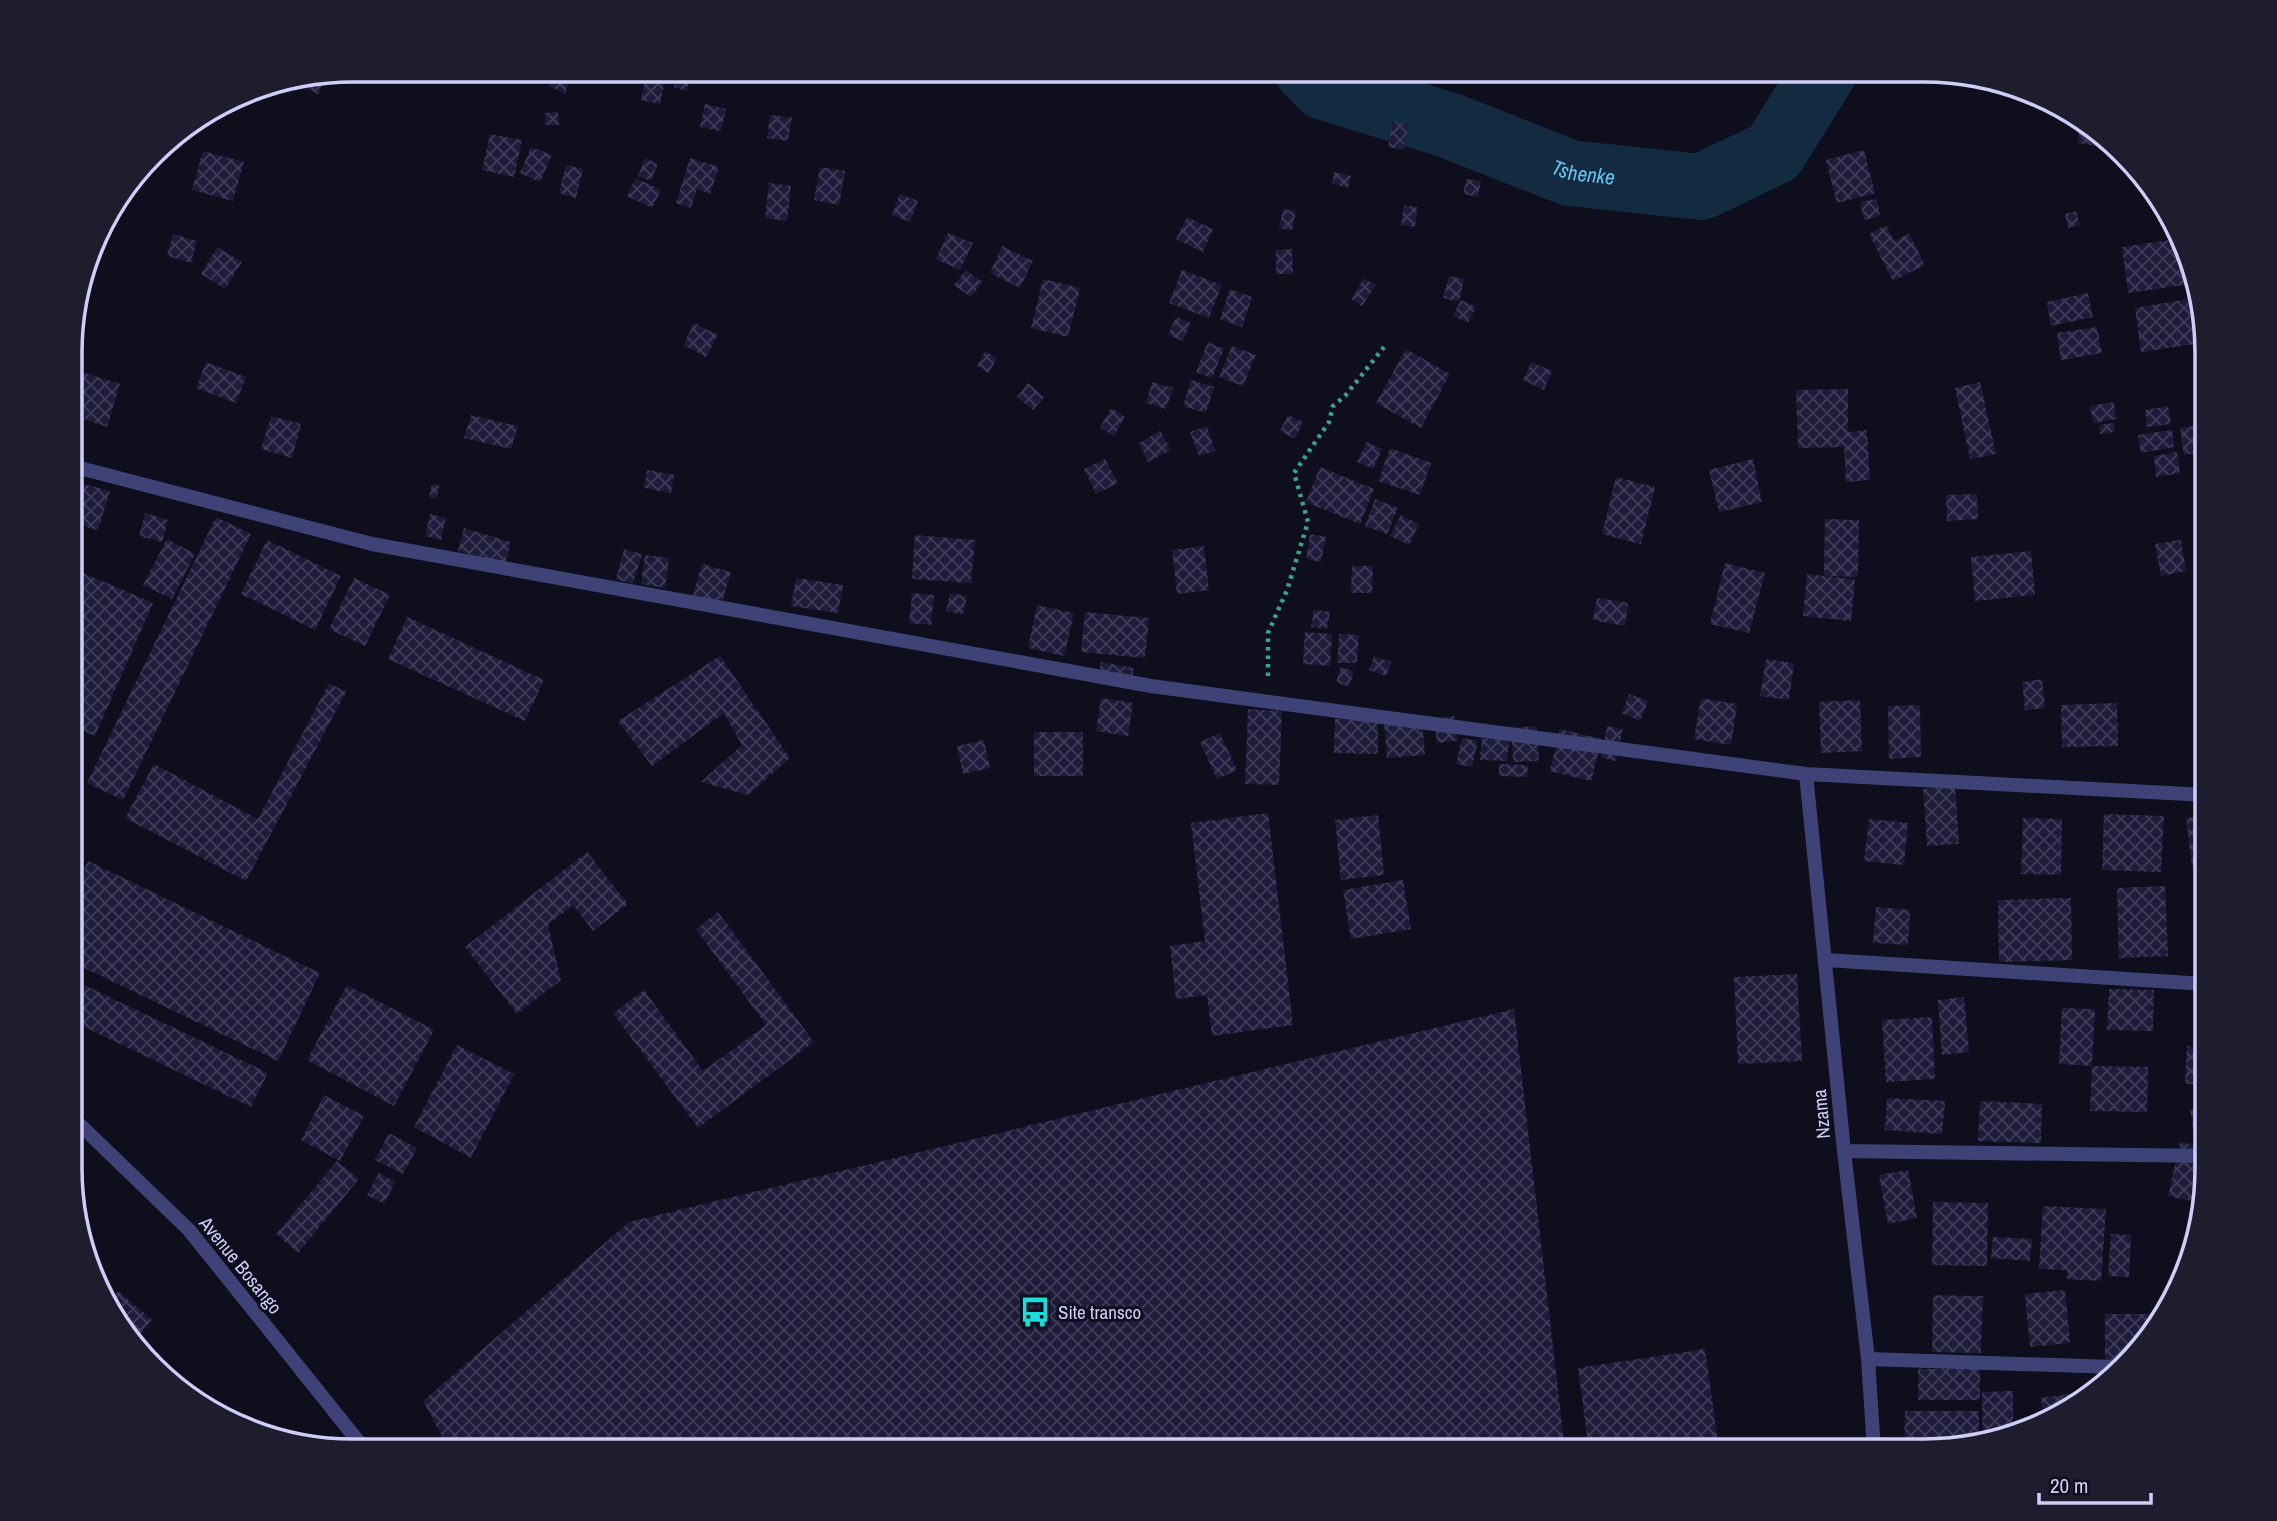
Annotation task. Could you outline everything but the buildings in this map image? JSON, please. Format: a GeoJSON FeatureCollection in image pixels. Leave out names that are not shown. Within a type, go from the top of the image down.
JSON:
{"type":"FeatureCollection","features":[{"type":"Feature","properties":{"kind":"street"},"geometry":{"type":"LineString","coordinates":[[82,469],[372,544],[1151,686],[1806,774],[2195,794]]}},
{"type":"Feature","properties":{"kind":"street","name":"Nzama"},"geometry":{"type":"LineString","coordinates":[[1806,774],[1868,1359],[1873,1439]]}},
{"type":"Feature","properties":{"kind":"street"},"geometry":{"type":"LineString","coordinates":[[1826,960],[2195,983]]}},
{"type":"Feature","properties":{"kind":"street","name":"Avenue Bosango"},"geometry":{"type":"LineString","coordinates":[[82,1127],[189,1230],[356,1439]]}},
{"type":"Feature","properties":{"kind":"street"},"geometry":{"type":"LineString","coordinates":[[1844,1151],[2195,1156]]}},
{"type":"Feature","properties":{"kind":"street"},"geometry":{"type":"LineString","coordinates":[[1868,1359],[2107,1367]]}},
{"type":"Feature","properties":{"kind":"path"},"geometry":{"type":"LineString","coordinates":[[1269,701],[1268,634],[1287,590],[1308,522],[1294,473],[1329,422],[1333,406],[1345,396],[1384,348]]}},
{"type":"Feature","properties":{"kind":"waterway","name":"Tshenke"},"geometry":{"type":"LineString","coordinates":[[1319,82],[1324,87],[1448,125],[1570,173],[1701,187],[1774,152],[1818,82]]}},
{"type":"Feature","properties":{"kind":"place","name":"Site transco"},"geometry":{"type":"Point","coordinates":[1035,1312]}}]}
